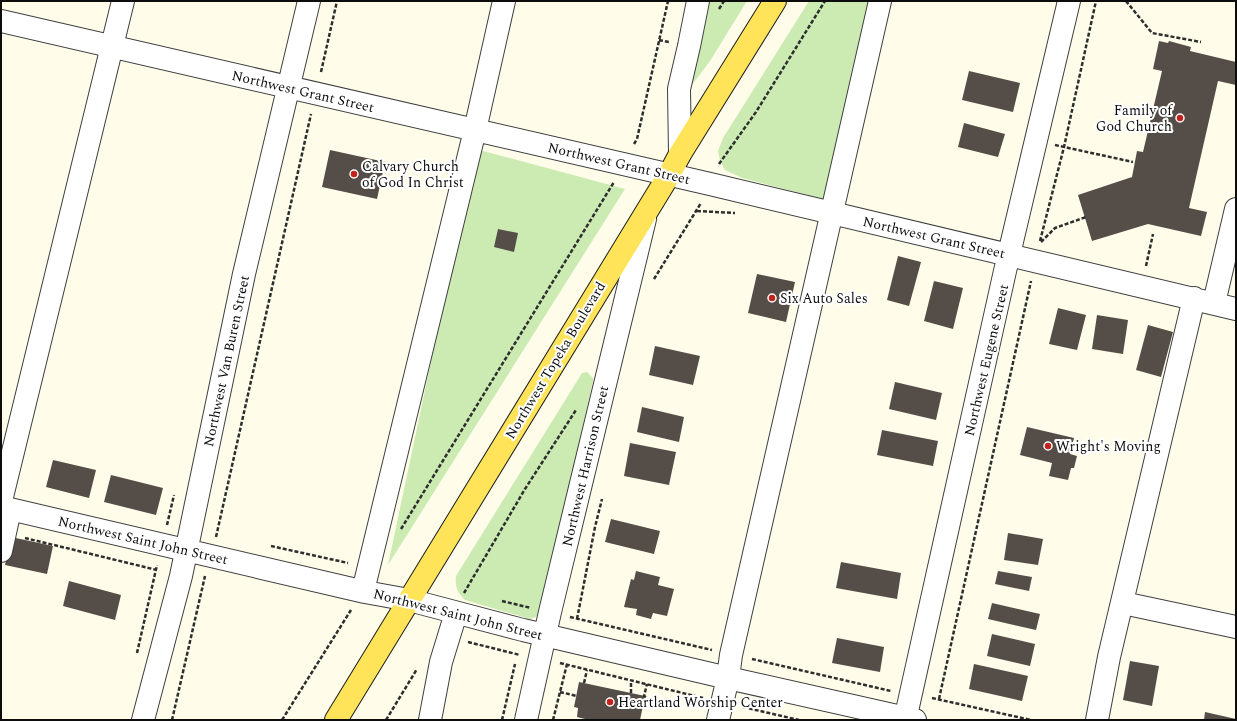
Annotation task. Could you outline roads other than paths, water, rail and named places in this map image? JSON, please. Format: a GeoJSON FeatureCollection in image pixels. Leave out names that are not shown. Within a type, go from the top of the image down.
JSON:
{"type":"FeatureCollection","features":[{"type":"Feature","properties":{"kind":"main road","name":"Northwest Topeka Boulevard"},"geometry":{"type":"LineString","coordinates":[[336,720],[669,175],[680,154],[775,1]]}},
{"type":"Feature","properties":{"kind":"street"},"geometry":{"type":"LineString","coordinates":[[3,542],[4,506],[123,1]]}},
{"type":"Feature","properties":{"kind":"street","name":"Northwest Van Buren Street"},"geometry":{"type":"LineString","coordinates":[[143,720],[181,576],[242,282],[308,1]]}},
{"type":"Feature","properties":{"kind":"street"},"geometry":{"type":"LineString","coordinates":[[364,591],[475,130],[504,1]]}},
{"type":"Feature","properties":{"kind":"street"},"geometry":{"type":"LineString","coordinates":[[680,154],[679,88],[698,1]]}},
{"type":"Feature","properties":{"kind":"street"},"geometry":{"type":"LineString","coordinates":[[720,711],[728,678],[731,655],[880,1]]}},
{"type":"Feature","properties":{"kind":"street","name":"Northwest Eugene Street"},"geometry":{"type":"LineString","coordinates":[[909,719],[911,694],[1009,254],[1069,1]]}},
{"type":"Feature","properties":{"kind":"street","name":"Northwest Grant Street"},"geometry":{"type":"LineString","coordinates":[[1,21],[625,164],[1236,309]]}},
{"type":"Feature","properties":{"kind":"street"},"geometry":{"type":"LineString","coordinates":[[1097,720],[1109,657],[1204,301],[1230,258],[1236,209]]}},
{"type":"Feature","properties":{"kind":"street","name":"Northwest Harrison Street"},"geometry":{"type":"LineString","coordinates":[[526,720],[550,612],[646,212]]}},
{"type":"Feature","properties":{"kind":"street","name":"Northwest Saint John Street"},"geometry":{"type":"LineString","coordinates":[[4,506],[186,551],[409,600],[545,635],[909,719]]}},
{"type":"Feature","properties":{"kind":"street"},"geometry":{"type":"LineString","coordinates":[[1123,603],[1236,627]]}},
{"type":"Feature","properties":{"kind":"street"},"geometry":{"type":"LineString","coordinates":[[430,720],[441,662],[454,612]]}},
{"type":"Feature","properties":{"kind":"place","name":"Family of God Church"},"geometry":{"type":"Point","coordinates":[1180,118]}},
{"type":"Feature","properties":{"kind":"place","name":"Calvary Church of God In Christ"},"geometry":{"type":"Point","coordinates":[354,174]}},
{"type":"Feature","properties":{"kind":"place","name":"Six Auto Sales"},"geometry":{"type":"Point","coordinates":[772,298]}},
{"type":"Feature","properties":{"kind":"place","name":"Wright's Moving"},"geometry":{"type":"Point","coordinates":[1048,446]}},
{"type":"Feature","properties":{"kind":"place","name":"Heartland Worship Center"},"geometry":{"type":"Point","coordinates":[610,702]}}]}
